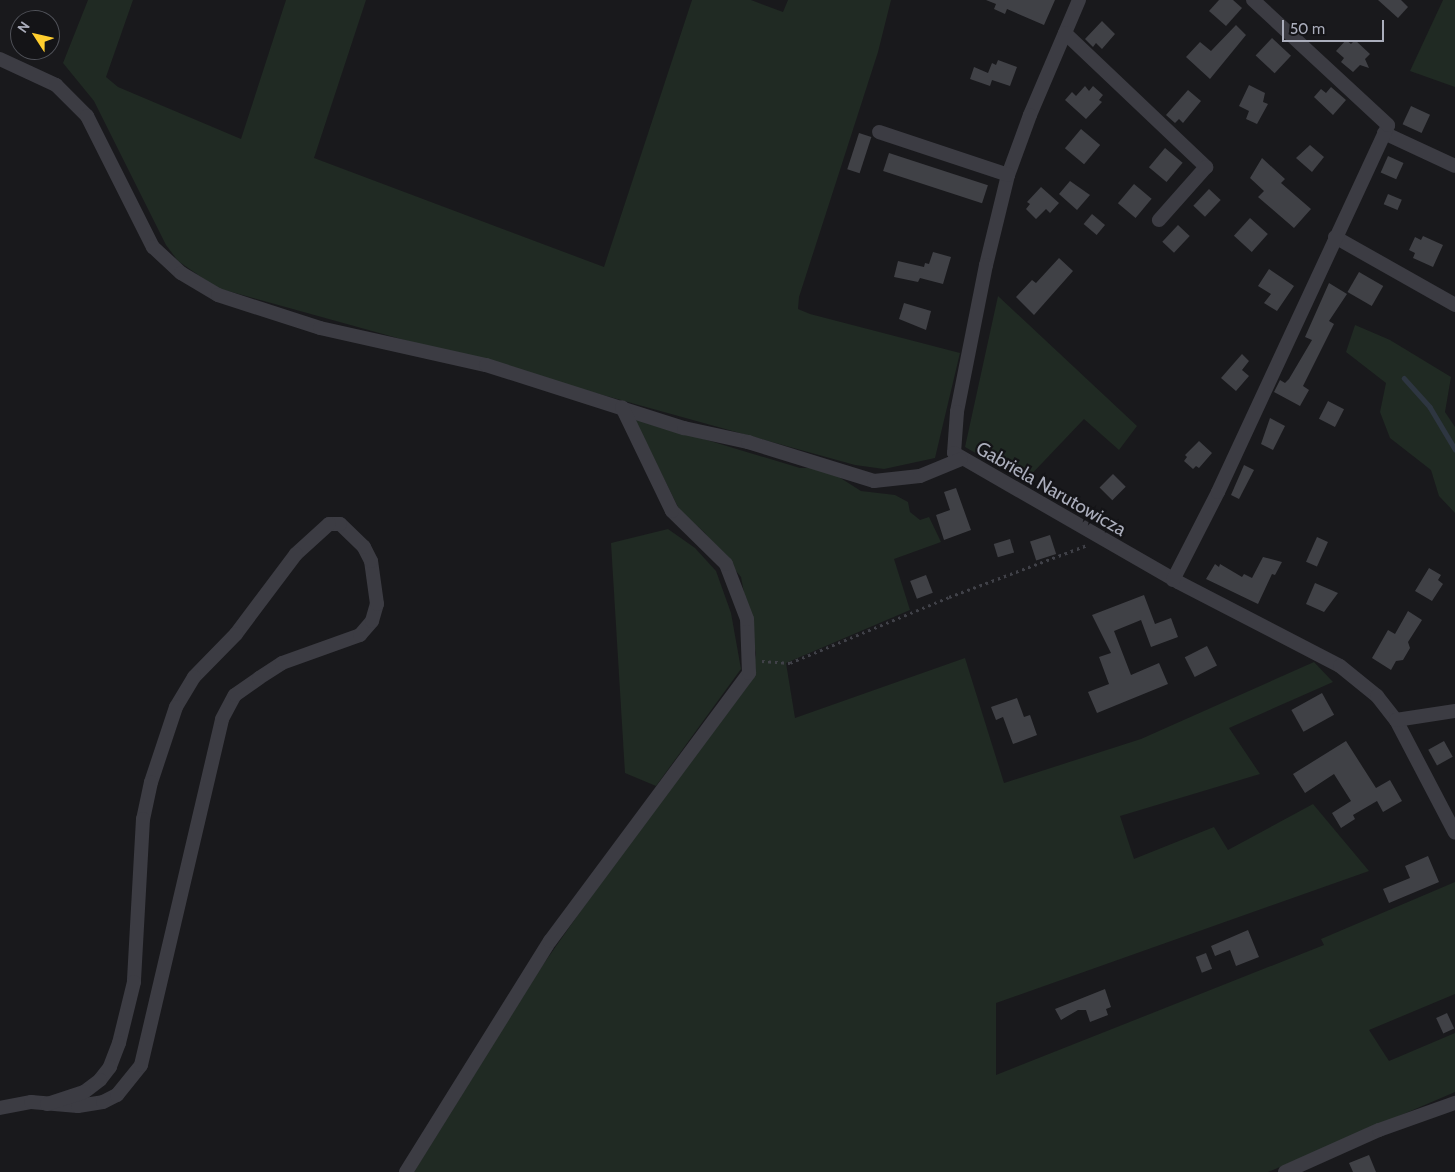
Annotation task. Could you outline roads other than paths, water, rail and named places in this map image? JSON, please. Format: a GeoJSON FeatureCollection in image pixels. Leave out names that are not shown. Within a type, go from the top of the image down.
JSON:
{"type":"FeatureCollection","features":[{"type":"Feature","properties":{"kind":"street","name":"Gabriela Narutowicza"},"geometry":{"type":"LineString","coordinates":[[1079,0],[1008,175],[986,265],[957,412],[954,453],[961,459],[1173,580],[1340,666],[1377,696],[1396,720],[1455,833]]}},
{"type":"Feature","properties":{"kind":"street"},"geometry":{"type":"LineString","coordinates":[[1173,580],[1218,492],[1388,125],[1253,0]]}},
{"type":"Feature","properties":{"kind":"street"},"geometry":{"type":"LineString","coordinates":[[1065,33],[1206,167],[1159,220]]}},
{"type":"Feature","properties":{"kind":"street"},"geometry":{"type":"LineString","coordinates":[[0,59],[56,85],[87,116],[153,247],[182,273],[218,295],[320,328],[486,365],[684,428],[835,466],[874,481],[920,476],[961,459]]}},
{"type":"Feature","properties":{"kind":"street"},"geometry":{"type":"LineString","coordinates":[[880,132],[1008,175]]}},
{"type":"Feature","properties":{"kind":"street"},"geometry":{"type":"LineString","coordinates":[[1384,133],[1455,166]]}},
{"type":"Feature","properties":{"kind":"street"},"geometry":{"type":"LineString","coordinates":[[1335,237],[1455,305]]}},
{"type":"Feature","properties":{"kind":"street"},"geometry":{"type":"LineString","coordinates":[[406,1172],[550,941],[749,673],[747,619],[726,564],[672,511],[622,407]]}},
{"type":"Feature","properties":{"kind":"street"},"geometry":{"type":"LineString","coordinates":[[0,1108],[31,1102],[48,1104],[78,1106],[103,1102],[122,1090],[141,1065],[222,719],[235,696],[282,663],[360,635],[372,621],[377,604],[371,561],[364,547],[340,524],[329,524],[315,533],[296,554],[236,634],[194,677],[176,708],[151,782],[143,818],[134,982],[120,1043],[110,1068],[100,1080],[84,1092],[48,1104]]}},
{"type":"Feature","properties":{"kind":"street"},"geometry":{"type":"LineString","coordinates":[[1396,720],[1455,711]]}},
{"type":"Feature","properties":{"kind":"street"},"geometry":{"type":"LineString","coordinates":[[1285,1172],[1379,1130],[1455,1103]]}},
{"type":"Feature","properties":{"kind":"waterway"},"geometry":{"type":"LineString","coordinates":[[1404,378],[1430,407],[1455,449]]}}]}
